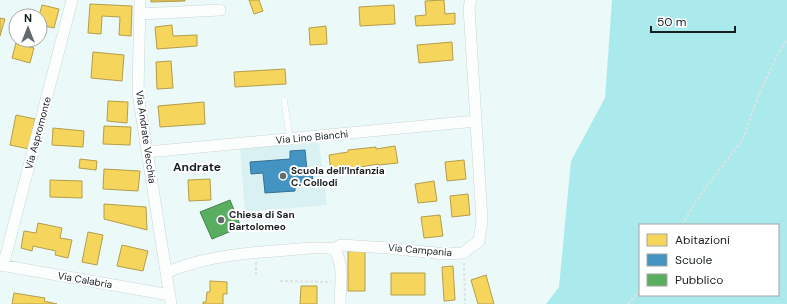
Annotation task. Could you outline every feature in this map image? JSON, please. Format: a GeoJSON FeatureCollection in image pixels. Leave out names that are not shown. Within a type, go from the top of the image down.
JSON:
{"type":"FeatureCollection","features":[{"type":"Feature","properties":{"kind":"street","name":"Via Aspromonte"},"geometry":{"type":"LineString","coordinates":[[2,265],[72,0]]}},
{"type":"Feature","properties":{"kind":"street","name":"Via Andrate Vecchia"},"geometry":{"type":"LineString","coordinates":[[140,0],[138,93],[167,272],[170,300]]}},
{"type":"Feature","properties":{"kind":"street","name":"Via Campania"},"geometry":{"type":"LineString","coordinates":[[167,272],[201,261],[228,256],[315,248],[334,249],[341,245],[445,254],[463,253],[479,240],[482,220],[469,7],[471,0]]}},
{"type":"Feature","properties":{"kind":"street"},"geometry":{"type":"LineString","coordinates":[[140,14],[220,10]]}},
{"type":"Feature","properties":{"kind":"street","name":"Via Lino Bianchi"},"geometry":{"type":"LineString","coordinates":[[148,152],[476,121]]}},
{"type":"Feature","properties":{"kind":"street"},"geometry":{"type":"LineString","coordinates":[[334,249],[339,256],[341,268],[340,304]]}},
{"type":"Feature","properties":{"kind":"street","name":"Via Calabria"},"geometry":{"type":"LineString","coordinates":[[2,265],[170,300]]}},
{"type":"Feature","properties":{"kind":"lane"},"geometry":{"type":"LineString","coordinates":[[284,100],[290,139]]}},
{"type":"Feature","properties":{"kind":"path"},"geometry":{"type":"LineString","coordinates":[[683,224],[698,198],[743,139],[760,94],[779,52],[787,39]]}},
{"type":"Feature","properties":{"kind":"path"},"geometry":{"type":"LineString","coordinates":[[463,253],[465,304]]}},
{"type":"Feature","properties":{"kind":"path"},"geometry":{"type":"LineString","coordinates":[[280,281],[340,282]]}},
{"type":"Feature","properties":{"kind":"path"},"geometry":{"type":"LineString","coordinates":[[628,304],[639,292]]}},
{"type":"Feature","properties":{"kind":"shaded area"},"geometry":{"type":"Polygon","coordinates":[[[612,0],[787,0],[787,304],[546,304],[559,287],[571,161],[605,98],[612,0]]]}},
{"type":"Feature","properties":{"kind":"shaded area","name":"Scuola dell’Infanzia C. Collodi"},"geometry":{"type":"Polygon","coordinates":[[[319,143],[327,205],[245,212],[240,148],[319,143]]]}},
{"type":"Feature","properties":{"kind":"building: Abitazioni"},"geometry":{"type":"Polygon","coordinates":[[[151,0],[185,0],[185,1],[151,2],[151,0]]]}},
{"type":"Feature","properties":{"kind":"building: Abitazioni"},"geometry":{"type":"Polygon","coordinates":[[[249,0],[259,0],[263,11],[254,14],[249,0]]]}},
{"type":"Feature","properties":{"kind":"building: Abitazioni"},"geometry":{"type":"Polygon","coordinates":[[[444,0],[445,14],[455,13],[455,24],[416,26],[415,16],[426,15],[425,1],[444,0]]]}},
{"type":"Feature","properties":{"kind":"building: Abitazioni"},"geometry":{"type":"Polygon","coordinates":[[[90,4],[132,6],[131,36],[119,35],[120,17],[102,16],[101,34],[88,33],[90,4]]]}},
{"type":"Feature","properties":{"kind":"building: Abitazioni"},"geometry":{"type":"Polygon","coordinates":[[[42,5],[59,9],[54,28],[48,27],[48,8],[41,8],[42,5]]]}},
{"type":"Feature","properties":{"kind":"building: Abitazioni"},"geometry":{"type":"Polygon","coordinates":[[[394,5],[395,24],[360,26],[359,7],[394,5]]]}},
{"type":"Feature","properties":{"kind":"building: Abitazioni"},"geometry":{"type":"Polygon","coordinates":[[[0,18],[5,19],[0,36],[0,18]]]}},
{"type":"Feature","properties":{"kind":"building: Abitazioni"},"geometry":{"type":"Polygon","coordinates":[[[172,25],[173,36],[197,35],[197,46],[157,49],[155,27],[172,25]]]}},
{"type":"Feature","properties":{"kind":"building: Abitazioni"},"geometry":{"type":"Polygon","coordinates":[[[326,26],[327,44],[310,45],[309,28],[326,26]]]}},
{"type":"Feature","properties":{"kind":"building: Abitazioni"},"geometry":{"type":"Polygon","coordinates":[[[452,42],[453,60],[419,63],[417,45],[452,42]]]}},
{"type":"Feature","properties":{"kind":"building: Abitazioni"},"geometry":{"type":"Polygon","coordinates":[[[15,48],[34,48],[30,63],[12,58],[15,48]]]}},
{"type":"Feature","properties":{"kind":"building: Abitazioni"},"geometry":{"type":"Polygon","coordinates":[[[93,52],[124,55],[122,81],[91,78],[93,52]]]}},
{"type":"Feature","properties":{"kind":"building: Abitazioni"},"geometry":{"type":"Polygon","coordinates":[[[171,61],[173,88],[157,89],[156,62],[171,61]]]}},
{"type":"Feature","properties":{"kind":"building: Abitazioni"},"geometry":{"type":"Polygon","coordinates":[[[285,69],[286,84],[235,87],[234,72],[285,69]]]}},
{"type":"Feature","properties":{"kind":"building: Abitazioni"},"geometry":{"type":"Polygon","coordinates":[[[108,101],[128,102],[127,123],[107,121],[108,101]]]}},
{"type":"Feature","properties":{"kind":"building: Abitazioni"},"geometry":{"type":"Polygon","coordinates":[[[204,102],[205,124],[160,127],[158,106],[204,102]]]}},
{"type":"Feature","properties":{"kind":"building: Abitazioni"},"geometry":{"type":"Polygon","coordinates":[[[16,115],[35,119],[29,149],[10,145],[16,115]]]}},
{"type":"Feature","properties":{"kind":"building: Abitazioni"},"geometry":{"type":"Polygon","coordinates":[[[104,126],[131,127],[130,145],[103,144],[104,126]]]}},
{"type":"Feature","properties":{"kind":"building: Abitazioni"},"geometry":{"type":"Polygon","coordinates":[[[53,128],[84,131],[83,147],[52,145],[53,128]]]}},
{"type":"Feature","properties":{"kind":"building: Abitazioni"},"geometry":{"type":"Polygon","coordinates":[[[395,146],[398,163],[378,164],[331,172],[329,155],[348,152],[348,150],[376,147],[376,149],[395,146]]]}},
{"type":"Feature","properties":{"kind":"building: Abitazioni"},"geometry":{"type":"Polygon","coordinates":[[[80,159],[97,161],[96,170],[79,168],[80,159]]]}},
{"type":"Feature","properties":{"kind":"building: Abitazioni"},"geometry":{"type":"Polygon","coordinates":[[[464,160],[466,179],[447,181],[445,162],[464,160]]]}},
{"type":"Feature","properties":{"kind":"building: Abitazioni"},"geometry":{"type":"Polygon","coordinates":[[[104,169],[140,171],[138,191],[103,189],[104,169]]]}},
{"type":"Feature","properties":{"kind":"building: Abitazioni"},"geometry":{"type":"Polygon","coordinates":[[[210,179],[211,200],[189,201],[188,180],[210,179]]]}},
{"type":"Feature","properties":{"kind":"building: Abitazioni"},"geometry":{"type":"Polygon","coordinates":[[[50,180],[82,181],[82,198],[50,197],[50,180]]]}},
{"type":"Feature","properties":{"kind":"building: Abitazioni"},"geometry":{"type":"Polygon","coordinates":[[[434,181],[437,201],[418,203],[415,184],[434,181]]]}},
{"type":"Feature","properties":{"kind":"building: Abitazioni"},"geometry":{"type":"Polygon","coordinates":[[[468,194],[470,215],[452,217],[450,196],[468,194]]]}},
{"type":"Feature","properties":{"kind":"building: Abitazioni"},"geometry":{"type":"Polygon","coordinates":[[[104,204],[146,207],[147,230],[104,219],[104,204]]]}},
{"type":"Feature","properties":{"kind":"building: Abitazioni"},"geometry":{"type":"Polygon","coordinates":[[[440,215],[443,236],[424,238],[421,217],[440,215]]]}},
{"type":"Feature","properties":{"kind":"building: Abitazioni"},"geometry":{"type":"Polygon","coordinates":[[[38,223],[62,228],[60,238],[72,240],[68,258],[55,255],[56,251],[33,246],[32,251],[21,248],[24,231],[36,233],[38,223]]]}},
{"type":"Feature","properties":{"kind":"building: Abitazioni"},"geometry":{"type":"Polygon","coordinates":[[[88,232],[103,235],[97,265],[82,262],[88,232]]]}},
{"type":"Feature","properties":{"kind":"building: Abitazioni"},"geometry":{"type":"Polygon","coordinates":[[[122,245],[148,251],[143,271],[117,266],[122,245]]]}},
{"type":"Feature","properties":{"kind":"building: Abitazioni"},"geometry":{"type":"Polygon","coordinates":[[[348,251],[365,251],[365,291],[348,291],[348,251]]]}},
{"type":"Feature","properties":{"kind":"building: Abitazioni"},"geometry":{"type":"Polygon","coordinates":[[[453,266],[455,300],[444,301],[442,267],[453,266]]]}},
{"type":"Feature","properties":{"kind":"building: Abitazioni"},"geometry":{"type":"Polygon","coordinates":[[[391,273],[425,273],[425,295],[391,295],[391,273]]]}},
{"type":"Feature","properties":{"kind":"building: Abitazioni"},"geometry":{"type":"Polygon","coordinates":[[[486,275],[494,304],[478,304],[471,280],[486,275]]]}},
{"type":"Feature","properties":{"kind":"building: Abitazioni"},"geometry":{"type":"Polygon","coordinates":[[[210,281],[227,282],[227,294],[223,294],[223,304],[203,304],[203,302],[206,302],[207,292],[210,292],[210,281]]]}},
{"type":"Feature","properties":{"kind":"building: Abitazioni"},"geometry":{"type":"Polygon","coordinates":[[[301,286],[317,286],[317,304],[300,304],[301,286]]]}},
{"type":"Feature","properties":{"kind":"building: Abitazioni"},"geometry":{"type":"Polygon","coordinates":[[[14,293],[45,298],[44,301],[57,304],[12,304],[14,293]]]}},
{"type":"Feature","properties":{"kind":"building: Scuole"},"geometry":{"type":"Polygon","coordinates":[[[305,150],[307,170],[312,170],[313,184],[295,185],[295,191],[265,193],[263,173],[251,174],[250,162],[290,159],[290,151],[305,150]]]}},
{"type":"Feature","properties":{"kind":"building: Pubblico","name":"Chiesa di San Bartolomeo"},"geometry":{"type":"Polygon","coordinates":[[[230,200],[241,227],[212,239],[200,212],[230,200]]]}},
{"type":"Feature","properties":{"kind":"place","name":"Scuola dell’Infanzia C. Collodi"},"geometry":{"type":"Point","coordinates":[283,176]}},
{"type":"Feature","properties":{"kind":"place","name":"Chiesa di San Bartolomeo"},"geometry":{"type":"Point","coordinates":[221,220]}},
{"type":"Feature","properties":{"kind":"district","name":"Andrate"},"geometry":{"type":"Point","coordinates":[197,167]}}]}
